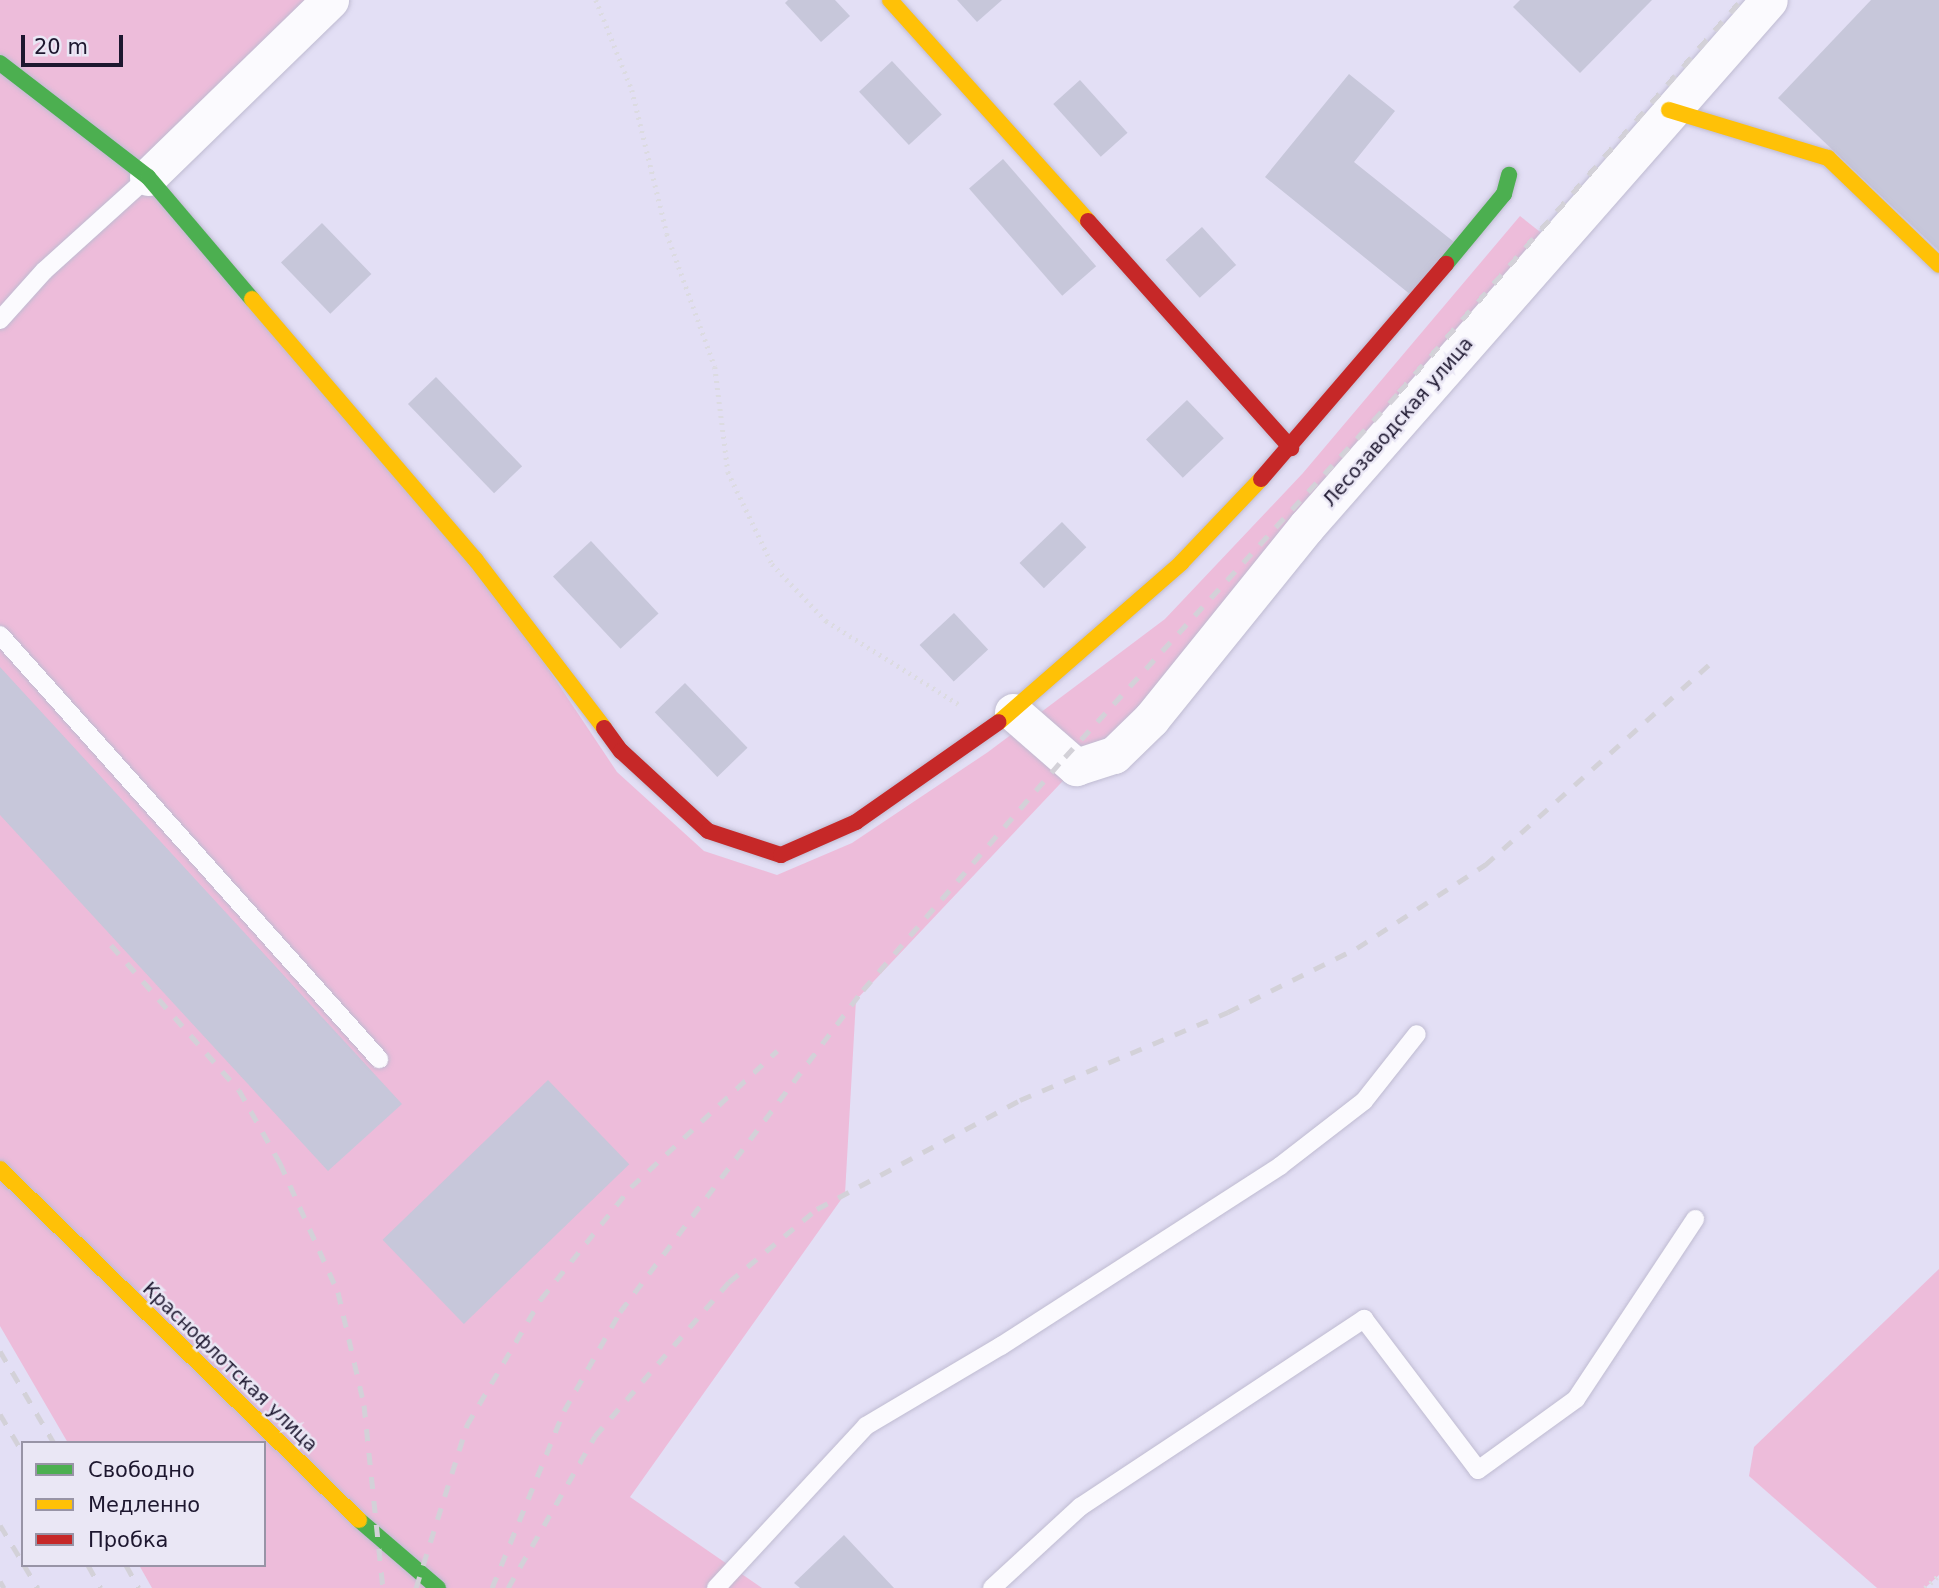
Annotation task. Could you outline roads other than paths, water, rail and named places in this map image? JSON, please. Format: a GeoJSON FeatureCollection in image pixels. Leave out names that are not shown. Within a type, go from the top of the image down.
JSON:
{"type":"FeatureCollection","features":[{"type":"Feature","properties":{"kind":"street"},"geometry":{"type":"LineString","coordinates":[[148,177],[330,0]]}},
{"type":"Feature","properties":{"kind":"street"},"geometry":{"type":"LineString","coordinates":[[890,0],[1291,448]]}},
{"type":"Feature","properties":{"kind":"street","name":"Лесозаводская улица"},"geometry":{"type":"LineString","coordinates":[[1013,712],[1076,767],[1114,755],[1151,719],[1306,527],[1669,110],[1769,0]]}},
{"type":"Feature","properties":{"kind":"street"},"geometry":{"type":"LineString","coordinates":[[0,63],[148,177],[475,559],[621,751],[708,831],[781,855],[856,822],[1013,712],[1181,563],[1291,448],[1504,194],[1509,175]]}},
{"type":"Feature","properties":{"kind":"street"},"geometry":{"type":"LineString","coordinates":[[1669,110],[1828,158],[1939,265]]}},
{"type":"Feature","properties":{"kind":"street","name":"Краснофлотская улица"},"geometry":{"type":"LineString","coordinates":[[0,1169],[382,1543],[438,1588]]}},
{"type":"Feature","properties":{"kind":"lane"},"geometry":{"type":"LineString","coordinates":[[0,320],[44,271],[148,177]]}},
{"type":"Feature","properties":{"kind":"lane"},"geometry":{"type":"LineString","coordinates":[[0,635],[379,1059]]}},
{"type":"Feature","properties":{"kind":"lane"},"geometry":{"type":"LineString","coordinates":[[716,1588],[866,1426],[1001,1346],[1280,1166],[1364,1101],[1417,1034]]}},
{"type":"Feature","properties":{"kind":"lane"},"geometry":{"type":"LineString","coordinates":[[992,1588],[1080,1507],[1364,1319],[1478,1470],[1576,1399],[1695,1219]]}},
{"type":"Feature","properties":{"kind":"railway"},"geometry":{"type":"LineString","coordinates":[[492,1588],[564,1411],[620,1312],[863,990],[1065,757],[1399,392],[1741,0]]}},
{"type":"Feature","properties":{"kind":"railway"},"geometry":{"type":"LineString","coordinates":[[508,1588],[595,1436],[729,1282],[817,1209],[1020,1100],[1228,1012],[1357,948],[1485,865],[1710,664]]}},
{"type":"Feature","properties":{"kind":"railway"},"geometry":{"type":"LineString","coordinates":[[111,945],[239,1090],[280,1163],[338,1292],[364,1405],[383,1588]]}},
{"type":"Feature","properties":{"kind":"railway"},"geometry":{"type":"LineString","coordinates":[[416,1588],[467,1425],[541,1299],[631,1187],[777,1051]]}},
{"type":"Feature","properties":{"kind":"railway"},"geometry":{"type":"LineString","coordinates":[[0,1351],[53,1441]]}},
{"type":"Feature","properties":{"kind":"railway"},"geometry":{"type":"LineString","coordinates":[[0,1414],[21,1450]]}},
{"type":"Feature","properties":{"kind":"railway"},"geometry":{"type":"LineString","coordinates":[[0,1525],[21,1560]]}},
{"type":"Feature","properties":{"kind":"railway"},"geometry":{"type":"LineString","coordinates":[[25,1567],[38,1588]]}},
{"type":"Feature","properties":{"kind":"railway"},"geometry":{"type":"LineString","coordinates":[[89,1567],[101,1588]]}},
{"type":"Feature","properties":{"kind":"railway"},"geometry":{"type":"LineString","coordinates":[[127,1567],[139,1588]]}},
{"type":"Feature","properties":{"kind":"railway"},"geometry":{"type":"LineString","coordinates":[[0,1581],[4,1588]]}}]}
